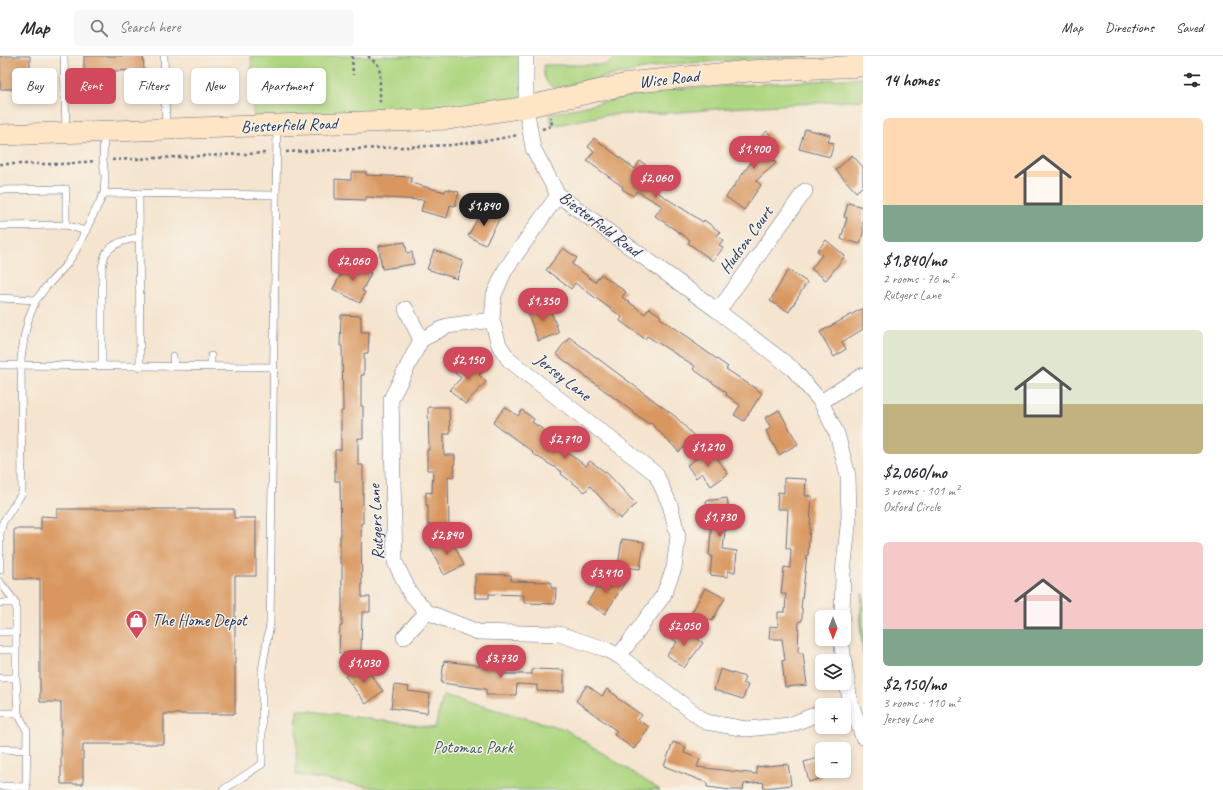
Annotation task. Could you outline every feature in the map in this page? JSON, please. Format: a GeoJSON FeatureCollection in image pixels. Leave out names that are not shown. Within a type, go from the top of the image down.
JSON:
{"type":"FeatureCollection","features":[{"type":"Feature","properties":{"kind":"street"},"geometry":{"type":"LineString","coordinates":[[526,56],[526,107]]}},
{"type":"Feature","properties":{"kind":"street","name":"Wise Road"},"geometry":{"type":"LineString","coordinates":[[526,107],[636,82],[749,71],[863,66]]}},
{"type":"Feature","properties":{"kind":"street","name":"Biesterfield Road"},"geometry":{"type":"LineString","coordinates":[[0,135],[450,119],[526,107],[533,148],[558,195],[718,311],[793,368],[821,402],[837,434],[848,475],[849,517],[843,573],[842,610]]}},
{"type":"Feature","properties":{"kind":"street","name":"Hudson Court"},"geometry":{"type":"LineString","coordinates":[[718,311],[805,191]]}},
{"type":"Feature","properties":{"kind":"street"},"geometry":{"type":"LineString","coordinates":[[406,309],[421,340],[446,326],[492,320],[494,295],[505,270],[558,195]]}},
{"type":"Feature","properties":{"kind":"street","name":"Jersey Lane"},"geometry":{"type":"LineString","coordinates":[[492,320],[500,345],[510,360],[656,474],[670,505],[678,536],[674,568],[663,596],[619,656]]}},
{"type":"Feature","properties":{"kind":"street","name":"Rutgers Lane"},"geometry":{"type":"LineString","coordinates":[[421,340],[391,399],[395,562],[410,594],[427,612],[478,632],[559,634],[605,649],[619,656],[706,722],[746,729],[790,725],[815,715]]}},
{"type":"Feature","properties":{"kind":"street"},"geometry":{"type":"LineString","coordinates":[[821,402],[863,375]]}},
{"type":"Feature","properties":{"kind":"street"},"geometry":{"type":"LineString","coordinates":[[404,637],[427,612]]}},
{"type":"Feature","properties":{"kind":"street"},"geometry":{"type":"LineString","coordinates":[[851,714],[863,737]]}},
{"type":"Feature","properties":{"kind":"lane"},"geometry":{"type":"LineString","coordinates":[[64,56],[66,133]]}},
{"type":"Feature","properties":{"kind":"lane"},"geometry":{"type":"LineString","coordinates":[[164,56],[166,129]]}},
{"type":"Feature","properties":{"kind":"lane"},"geometry":{"type":"LineString","coordinates":[[223,790],[262,764],[262,670],[270,624],[277,125]]}},
{"type":"Feature","properties":{"kind":"lane"},"geometry":{"type":"LineString","coordinates":[[0,570],[0,533],[3,522],[22,493],[21,358],[25,333],[36,300],[67,264],[76,250],[104,193],[104,132]]}},
{"type":"Feature","properties":{"kind":"lane"},"geometry":{"type":"LineString","coordinates":[[0,190],[66,189],[66,225]]}},
{"type":"Feature","properties":{"kind":"lane"},"geometry":{"type":"LineString","coordinates":[[104,193],[276,195]]}},
{"type":"Feature","properties":{"kind":"lane"},"geometry":{"type":"LineString","coordinates":[[140,193],[140,367]]}},
{"type":"Feature","properties":{"kind":"lane"},"geometry":{"type":"LineString","coordinates":[[0,226],[66,225],[86,230]]}},
{"type":"Feature","properties":{"kind":"lane"},"geometry":{"type":"LineString","coordinates":[[102,366],[102,268],[106,253],[115,245],[126,239],[140,237]]}},
{"type":"Feature","properties":{"kind":"lane"},"geometry":{"type":"LineString","coordinates":[[0,298],[36,300]]}},
{"type":"Feature","properties":{"kind":"lane"},"geometry":{"type":"LineString","coordinates":[[173,356],[174,367]]}},
{"type":"Feature","properties":{"kind":"lane"},"geometry":{"type":"LineString","coordinates":[[211,356],[211,367]]}},
{"type":"Feature","properties":{"kind":"lane"},"geometry":{"type":"LineString","coordinates":[[0,365],[211,367],[245,364],[274,367]]}},
{"type":"Feature","properties":{"kind":"lane"},"geometry":{"type":"LineString","coordinates":[[0,582],[16,603],[15,650],[18,713],[27,732],[26,788],[0,786]]}},
{"type":"Feature","properties":{"kind":"lane"},"geometry":{"type":"LineString","coordinates":[[0,603],[16,603]]}},
{"type":"Feature","properties":{"kind":"lane"},"geometry":{"type":"LineString","coordinates":[[0,632],[16,632]]}},
{"type":"Feature","properties":{"kind":"lane"},"geometry":{"type":"LineString","coordinates":[[0,650],[15,650]]}},
{"type":"Feature","properties":{"kind":"lane"},"geometry":{"type":"LineString","coordinates":[[0,678],[16,678]]}},
{"type":"Feature","properties":{"kind":"lane"},"geometry":{"type":"LineString","coordinates":[[0,713],[18,713]]}},
{"type":"Feature","properties":{"kind":"lane"},"geometry":{"type":"LineString","coordinates":[[0,749],[27,750]]}},
{"type":"Feature","properties":{"kind":"path"},"geometry":{"type":"LineString","coordinates":[[352,56],[353,75]]}},
{"type":"Feature","properties":{"kind":"path"},"geometry":{"type":"LineString","coordinates":[[368,56],[378,65],[380,72],[380,122]]}},
{"type":"Feature","properties":{"kind":"path"},"geometry":{"type":"LineString","coordinates":[[0,164],[63,164],[103,160],[451,146],[510,137]]}},
{"type":"Feature","properties":{"kind":"green space"},"geometry":{"type":"Polygon","coordinates":[[[251,56],[526,56],[526,107],[254,126],[253,104],[326,104],[326,68],[252,68],[251,56]]]}},
{"type":"Feature","properties":{"kind":"green space"},"geometry":{"type":"Polygon","coordinates":[[[619,56],[810,56],[670,64],[556,88],[549,85],[545,79],[544,65],[606,65],[619,56]]]}},
{"type":"Feature","properties":{"kind":"green space"},"geometry":{"type":"Polygon","coordinates":[[[863,78],[863,100],[670,113],[606,115],[552,126],[550,114],[644,93],[673,89],[863,78]]]}},
{"type":"Feature","properties":{"kind":"green space"},"geometry":{"type":"Polygon","coordinates":[[[863,594],[863,655],[860,624],[863,594]]]}},
{"type":"Feature","properties":{"kind":"green space","name":"Potomac Park"},"geometry":{"type":"Polygon","coordinates":[[[443,695],[565,729],[660,790],[390,790],[296,775],[297,709],[435,728],[443,695]]]}},
{"type":"Feature","properties":{"kind":"building"},"geometry":{"type":"Polygon","coordinates":[[[0,56],[30,56],[30,68],[12,68],[12,89],[0,89],[0,56]]]}},
{"type":"Feature","properties":{"kind":"building"},"geometry":{"type":"Polygon","coordinates":[[[84,56],[143,56],[144,68],[124,68],[124,71],[116,71],[116,68],[84,68],[84,56]]]}},
{"type":"Feature","properties":{"kind":"building"},"geometry":{"type":"Polygon","coordinates":[[[805,129],[830,135],[828,142],[834,143],[830,157],[799,149],[805,129]]]}},
{"type":"Feature","properties":{"kind":"building"},"geometry":{"type":"Polygon","coordinates":[[[767,131],[782,147],[770,157],[776,163],[756,181],[761,185],[744,210],[726,197],[752,161],[744,152],[767,131]]]}},
{"type":"Feature","properties":{"kind":"building"},"geometry":{"type":"Polygon","coordinates":[[[594,138],[635,169],[640,161],[653,170],[650,174],[663,183],[657,192],[703,222],[704,220],[720,232],[717,236],[723,240],[719,245],[723,248],[713,261],[688,243],[690,240],[655,216],[662,206],[637,191],[633,196],[587,161],[594,151],[588,147],[594,138]]]}},
{"type":"Feature","properties":{"kind":"building"},"geometry":{"type":"Polygon","coordinates":[[[852,155],[863,167],[863,186],[856,192],[836,170],[852,155]]]}},
{"type":"Feature","properties":{"kind":"building"},"geometry":{"type":"Polygon","coordinates":[[[351,172],[366,172],[366,175],[411,177],[411,183],[445,192],[446,189],[459,192],[455,206],[450,205],[447,218],[421,211],[424,200],[366,197],[366,200],[335,199],[335,179],[351,180],[351,172]]]}},
{"type":"Feature","properties":{"kind":"building"},"geometry":{"type":"Polygon","coordinates":[[[848,203],[863,207],[863,234],[860,244],[841,239],[847,218],[844,217],[848,203]]]}},
{"type":"Feature","properties":{"kind":"building"},"geometry":{"type":"Polygon","coordinates":[[[483,208],[500,218],[485,245],[468,236],[483,208]]]}},
{"type":"Feature","properties":{"kind":"building"},"geometry":{"type":"Polygon","coordinates":[[[826,240],[845,256],[826,280],[811,269],[822,255],[817,251],[826,240]]]}},
{"type":"Feature","properties":{"kind":"building"},"geometry":{"type":"Polygon","coordinates":[[[405,242],[407,253],[412,252],[414,264],[382,269],[379,246],[405,242]]]}},
{"type":"Feature","properties":{"kind":"building"},"geometry":{"type":"Polygon","coordinates":[[[563,248],[577,258],[572,264],[595,282],[601,274],[626,292],[622,297],[645,314],[649,308],[661,316],[660,318],[694,341],[693,342],[728,367],[726,369],[762,393],[744,421],[734,415],[740,405],[726,395],[727,393],[693,369],[695,366],[647,336],[645,339],[620,321],[622,317],[575,283],[571,289],[546,270],[563,248]]]}},
{"type":"Feature","properties":{"kind":"building"},"geometry":{"type":"Polygon","coordinates":[[[434,250],[463,261],[457,279],[427,269],[434,250]]]}},
{"type":"Feature","properties":{"kind":"building"},"geometry":{"type":"Polygon","coordinates":[[[348,261],[371,273],[362,291],[365,292],[360,303],[333,289],[348,261]]]}},
{"type":"Feature","properties":{"kind":"building"},"geometry":{"type":"Polygon","coordinates":[[[788,270],[807,282],[789,312],[770,301],[788,270]]]}},
{"type":"Feature","properties":{"kind":"building"},"geometry":{"type":"Polygon","coordinates":[[[548,303],[559,333],[538,341],[527,311],[548,303]]]}},
{"type":"Feature","properties":{"kind":"building"},"geometry":{"type":"Polygon","coordinates":[[[863,308],[863,329],[842,342],[846,349],[834,357],[820,332],[863,308]]]}},
{"type":"Feature","properties":{"kind":"building"},"geometry":{"type":"Polygon","coordinates":[[[341,315],[361,316],[361,332],[369,332],[368,353],[364,353],[364,375],[361,375],[363,438],[358,438],[358,465],[363,465],[363,523],[361,523],[362,597],[370,597],[370,612],[362,612],[361,653],[339,653],[340,626],[342,626],[342,563],[340,563],[340,481],[335,481],[335,450],[341,450],[341,411],[343,411],[342,346],[340,346],[341,315]]]}},
{"type":"Feature","properties":{"kind":"building"},"geometry":{"type":"Polygon","coordinates":[[[569,337],[676,417],[695,437],[679,452],[651,423],[649,424],[556,354],[569,337]]]}},
{"type":"Feature","properties":{"kind":"building"},"geometry":{"type":"Polygon","coordinates":[[[470,358],[484,370],[479,375],[486,382],[465,404],[450,390],[461,378],[455,373],[470,358]]]}},
{"type":"Feature","properties":{"kind":"building"},"geometry":{"type":"Polygon","coordinates":[[[428,407],[449,407],[450,434],[444,434],[444,455],[455,455],[454,477],[448,476],[449,525],[428,525],[428,505],[426,505],[426,492],[432,493],[433,470],[427,470],[427,450],[429,450],[428,407]]]}},
{"type":"Feature","properties":{"kind":"building"},"geometry":{"type":"Polygon","coordinates":[[[505,407],[518,416],[522,410],[534,419],[532,422],[568,446],[565,451],[586,466],[590,461],[608,474],[636,504],[620,519],[590,486],[585,492],[561,474],[562,472],[532,453],[533,452],[493,423],[505,407]]]}},
{"type":"Feature","properties":{"kind":"building"},"geometry":{"type":"Polygon","coordinates":[[[779,410],[798,444],[779,455],[766,431],[771,428],[765,418],[779,410]]]}},
{"type":"Feature","properties":{"kind":"building"},"geometry":{"type":"Polygon","coordinates":[[[711,449],[728,474],[711,486],[702,473],[696,478],[687,465],[711,449]]]}},
{"type":"Feature","properties":{"kind":"building"},"geometry":{"type":"Polygon","coordinates":[[[784,478],[806,479],[805,496],[812,496],[808,555],[801,608],[802,621],[799,621],[798,653],[803,653],[807,685],[785,687],[782,661],[785,660],[782,639],[769,639],[770,626],[778,627],[778,612],[785,612],[786,594],[781,594],[784,567],[790,568],[791,549],[786,548],[788,509],[777,509],[778,492],[784,493],[784,478]]]}},
{"type":"Feature","properties":{"kind":"building"},"geometry":{"type":"Polygon","coordinates":[[[727,498],[732,529],[725,530],[723,549],[737,551],[735,572],[728,571],[728,577],[710,575],[712,556],[709,555],[711,532],[706,501],[727,498]]]}},
{"type":"Feature","properties":{"kind":"building","name":"The Home Depot"},"geometry":{"type":"Polygon","coordinates":[[[57,509],[234,509],[234,518],[256,518],[256,576],[235,576],[235,714],[164,714],[164,744],[83,744],[83,784],[61,784],[61,702],[40,702],[40,579],[14,579],[14,529],[41,529],[41,516],[57,517],[57,509]]]}},
{"type":"Feature","properties":{"kind":"building"},"geometry":{"type":"Polygon","coordinates":[[[450,536],[464,565],[444,575],[430,546],[450,536]]]}},
{"type":"Feature","properties":{"kind":"building"},"geometry":{"type":"Polygon","coordinates":[[[622,539],[644,542],[640,569],[618,566],[622,539]]]}},
{"type":"Feature","properties":{"kind":"building"},"geometry":{"type":"Polygon","coordinates":[[[606,573],[624,584],[605,614],[587,603],[606,573]]]}},
{"type":"Feature","properties":{"kind":"building"},"geometry":{"type":"Polygon","coordinates":[[[475,574],[511,575],[511,581],[551,582],[551,588],[556,588],[555,604],[524,603],[524,595],[489,594],[489,598],[475,598],[475,574]]]}},
{"type":"Feature","properties":{"kind":"building"},"geometry":{"type":"Polygon","coordinates":[[[705,588],[725,598],[712,621],[706,618],[704,621],[691,614],[705,588]]]}},
{"type":"Feature","properties":{"kind":"building"},"geometry":{"type":"Polygon","coordinates":[[[681,626],[703,643],[684,668],[667,655],[677,642],[671,638],[681,626]]]}},
{"type":"Feature","properties":{"kind":"building"},"geometry":{"type":"Polygon","coordinates":[[[444,661],[476,666],[502,667],[502,674],[532,674],[532,669],[564,670],[564,692],[537,691],[537,685],[517,684],[516,695],[486,695],[486,689],[441,683],[444,661]]]}},
{"type":"Feature","properties":{"kind":"building"},"geometry":{"type":"Polygon","coordinates":[[[362,663],[383,691],[366,704],[345,676],[362,663]]]}},
{"type":"Feature","properties":{"kind":"building"},"geometry":{"type":"Polygon","coordinates":[[[720,669],[745,677],[743,683],[748,685],[743,699],[714,690],[720,669]]]}},
{"type":"Feature","properties":{"kind":"building"},"geometry":{"type":"Polygon","coordinates":[[[394,685],[409,687],[408,691],[430,694],[427,713],[391,708],[394,685]]]}},
{"type":"Feature","properties":{"kind":"building"},"geometry":{"type":"Polygon","coordinates":[[[587,685],[602,696],[607,689],[618,697],[617,698],[642,715],[638,720],[649,727],[634,749],[614,735],[617,731],[576,701],[587,685]]]}},
{"type":"Feature","properties":{"kind":"building"},"geometry":{"type":"Polygon","coordinates":[[[673,742],[686,747],[684,753],[700,759],[697,767],[757,774],[756,767],[788,764],[791,785],[764,788],[763,782],[744,784],[743,790],[707,787],[707,783],[664,766],[673,742]]]}},
{"type":"Feature","properties":{"kind":"building"},"geometry":{"type":"Polygon","coordinates":[[[815,759],[815,778],[822,778],[809,782],[804,762],[815,759]]]}},
{"type":"Feature","properties":{"kind":"place","name":"The Home Depot"},"geometry":{"type":"Point","coordinates":[137,640]}}]}
